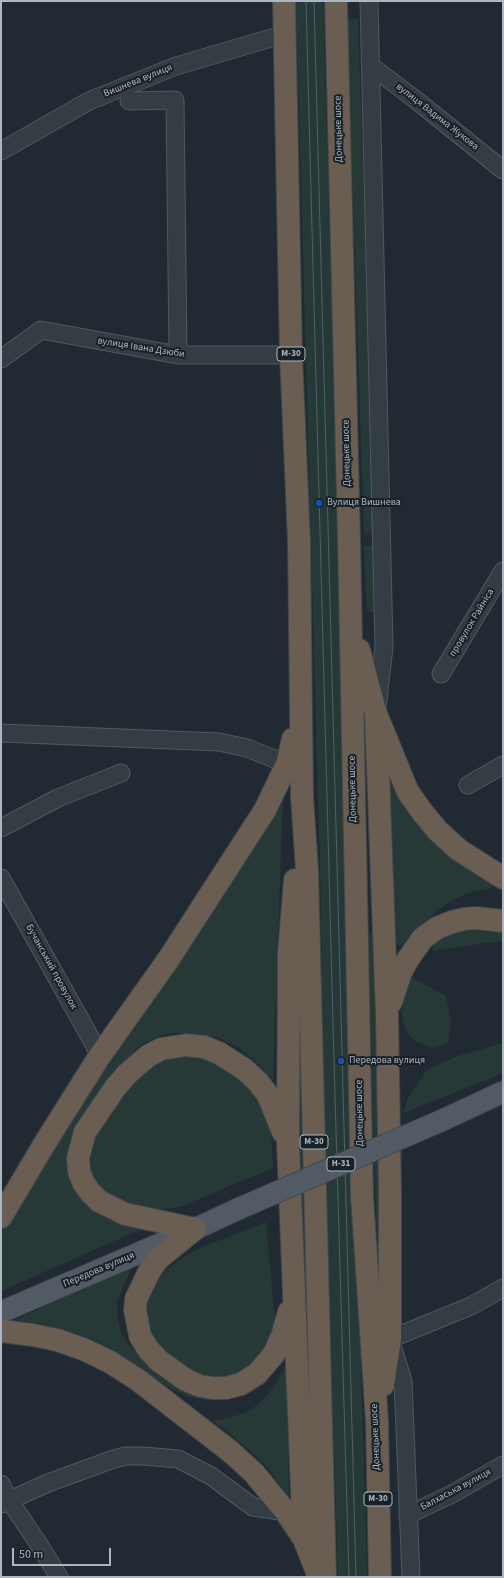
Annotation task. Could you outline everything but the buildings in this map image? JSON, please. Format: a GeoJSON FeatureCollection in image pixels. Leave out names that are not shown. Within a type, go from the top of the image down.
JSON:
{"type":"FeatureCollection","features":[{"type":"Feature","properties":{"kind":"highway","name":"М-30"},"geometry":{"type":"LineString","coordinates":[[284,1],[292,355],[299,541],[302,797],[307,870],[325,1577]]}},
{"type":"Feature","properties":{"kind":"highway","name":"Донецьке шосе"},"geometry":{"type":"LineString","coordinates":[[336,1],[362,1196],[376,1422],[380,1577]]}},
{"type":"Feature","properties":{"kind":"highway"},"geometry":{"type":"LineString","coordinates":[[350,616],[376,714],[408,792],[422,813],[438,831],[459,850],[503,878]]}},
{"type":"Feature","properties":{"kind":"highway"},"geometry":{"type":"LineString","coordinates":[[1,1217],[45,1143],[99,1058],[168,960],[265,810],[287,764],[300,706]]}},
{"type":"Feature","properties":{"kind":"highway"},"geometry":{"type":"LineString","coordinates":[[376,714],[387,1015],[390,1190],[390,1339],[376,1422]]}},
{"type":"Feature","properties":{"kind":"highway"},"geometry":{"type":"LineString","coordinates":[[355,869],[378,764]]}},
{"type":"Feature","properties":{"kind":"highway"},"geometry":{"type":"LineString","coordinates":[[302,797],[289,953],[288,1144],[304,1539]]}},
{"type":"Feature","properties":{"kind":"highway"},"geometry":{"type":"LineString","coordinates":[[387,1015],[401,972],[411,953],[423,938],[437,928],[464,919],[484,918],[503,921]]}},
{"type":"Feature","properties":{"kind":"highway"},"geometry":{"type":"LineString","coordinates":[[195,1229],[140,1218],[112,1209],[99,1201],[90,1192],[83,1182],[79,1171],[78,1158],[86,1132],[115,1088],[139,1063],[161,1049],[173,1046],[186,1045],[204,1047],[219,1053],[244,1069],[268,1095],[288,1144]]}},
{"type":"Feature","properties":{"kind":"highway"},"geometry":{"type":"LineString","coordinates":[[195,1229],[158,1260],[149,1272],[136,1299],[135,1310],[140,1336],[148,1349],[170,1370],[186,1380],[207,1387],[226,1388],[241,1384],[257,1374],[274,1354],[282,1336],[294,1294]]}},
{"type":"Feature","properties":{"kind":"highway"},"geometry":{"type":"LineString","coordinates":[[1,1331],[57,1340],[83,1349],[110,1362],[138,1380],[176,1408],[254,1473],[286,1512],[304,1539],[318,1577]]}},
{"type":"Feature","properties":{"kind":"main road","name":"Передова вулиця"},"geometry":{"type":"LineString","coordinates":[[1,1312],[195,1229],[503,1092]]}},
{"type":"Feature","properties":{"kind":"street"},"geometry":{"type":"LineString","coordinates":[[369,1],[384,647],[376,714]]}},
{"type":"Feature","properties":{"kind":"street","name":"Вишнева вулиця"},"geometry":{"type":"LineString","coordinates":[[1,151],[89,101],[176,66],[285,34]]}},
{"type":"Feature","properties":{"kind":"street","name":"вулиця Вадима Жукова"},"geometry":{"type":"LineString","coordinates":[[371,66],[503,170]]}},
{"type":"Feature","properties":{"kind":"street"},"geometry":{"type":"LineString","coordinates":[[129,101],[174,100],[178,355]]}},
{"type":"Feature","properties":{"kind":"street","name":"вулиця Івана Дзюби"},"geometry":{"type":"LineString","coordinates":[[1,359],[41,330],[178,355],[292,355]]}},
{"type":"Feature","properties":{"kind":"street","name":"провулок Райніса"},"geometry":{"type":"LineString","coordinates":[[441,674],[503,571]]}},
{"type":"Feature","properties":{"kind":"street"},"geometry":{"type":"LineString","coordinates":[[1,732],[219,742],[247,748],[287,764]]}},
{"type":"Feature","properties":{"kind":"street"},"geometry":{"type":"LineString","coordinates":[[468,784],[503,765]]}},
{"type":"Feature","properties":{"kind":"street"},"geometry":{"type":"LineString","coordinates":[[1,828],[58,798],[121,773]]}},
{"type":"Feature","properties":{"kind":"street","name":"Бучанський провулок"},"geometry":{"type":"LineString","coordinates":[[1,878],[95,1046],[99,1058]]}},
{"type":"Feature","properties":{"kind":"street"},"geometry":{"type":"LineString","coordinates":[[411,1577],[403,1381],[390,1339],[471,1306],[503,1288]]}},
{"type":"Feature","properties":{"kind":"street"},"geometry":{"type":"LineString","coordinates":[[5,1502],[48,1483],[111,1460],[126,1456],[143,1456],[178,1459],[212,1476],[253,1507],[286,1512]]}},
{"type":"Feature","properties":{"kind":"street","name":"Балхаська вулиця"},"geometry":{"type":"LineString","coordinates":[[408,1515],[452,1494],[503,1465]]}},
{"type":"Feature","properties":{"kind":"street"},"geometry":{"type":"LineString","coordinates":[[1,1484],[5,1502],[38,1543],[59,1577]]}},
{"type":"Feature","properties":{"kind":"green space"},"geometry":{"type":"Polygon","coordinates":[[[296,1],[323,1],[367,1577],[338,1577],[323,1087],[321,906],[296,1]]]}},
{"type":"Feature","properties":{"kind":"green space"},"geometry":{"type":"Polygon","coordinates":[[[347,19],[358,19],[375,533],[364,533],[347,19]]]}},
{"type":"Feature","properties":{"kind":"green space"},"geometry":{"type":"Polygon","coordinates":[[[364,546],[375,546],[377,609],[375,612],[370,612],[367,610],[364,546]]]}},
{"type":"Feature","properties":{"kind":"green space"},"geometry":{"type":"Polygon","coordinates":[[[390,775],[421,828],[456,861],[493,885],[492,888],[467,893],[446,904],[425,921],[401,945],[396,943],[390,775]]]}},
{"type":"Feature","properties":{"kind":"green space"},"geometry":{"type":"Polygon","coordinates":[[[283,794],[273,1081],[260,1066],[240,1048],[217,1037],[188,1033],[172,1033],[149,1040],[138,1047],[114,1074],[76,1130],[70,1141],[67,1164],[70,1177],[144,1228],[1,1291],[1,1232],[3,1228],[43,1159],[283,794]]]}},
{"type":"Feature","properties":{"kind":"green space"},"geometry":{"type":"Polygon","coordinates":[[[453,928],[503,930],[503,942],[499,941],[433,951],[432,942],[453,928]]]}},
{"type":"Feature","properties":{"kind":"green space"},"geometry":{"type":"Polygon","coordinates":[[[370,933],[374,933],[377,936],[380,1287],[378,1283],[368,937],[370,933]]]}},
{"type":"Feature","properties":{"kind":"green space"},"geometry":{"type":"Polygon","coordinates":[[[408,976],[446,996],[451,1023],[448,1043],[435,1048],[429,1047],[417,1042],[408,1034],[402,1015],[404,991],[408,976]]]}},
{"type":"Feature","properties":{"kind":"green space"},"geometry":{"type":"Polygon","coordinates":[[[503,1043],[503,1073],[403,1113],[408,1098],[427,1070],[458,1056],[503,1043]]]}},
{"type":"Feature","properties":{"kind":"green space"},"geometry":{"type":"Polygon","coordinates":[[[197,1051],[253,1086],[271,1130],[273,1168],[180,1207],[151,1210],[126,1205],[104,1191],[95,1182],[87,1163],[89,1143],[117,1100],[154,1059],[197,1051]]]}},
{"type":"Feature","properties":{"kind":"green space"},"geometry":{"type":"Polygon","coordinates":[[[302,1063],[313,1408],[306,1408],[296,1064],[302,1063]]]}},
{"type":"Feature","properties":{"kind":"green space"},"geometry":{"type":"Polygon","coordinates":[[[266,1222],[275,1321],[273,1333],[256,1365],[221,1382],[179,1369],[145,1332],[146,1298],[152,1287],[160,1276],[187,1255],[205,1246],[266,1222]]]}},
{"type":"Feature","properties":{"kind":"green space"},"geometry":{"type":"Polygon","coordinates":[[[132,1266],[117,1302],[117,1317],[121,1332],[128,1344],[149,1367],[225,1396],[218,1399],[206,1400],[185,1396],[155,1380],[108,1348],[86,1337],[43,1324],[15,1320],[132,1266]]]}},
{"type":"Feature","properties":{"kind":"green space"},"geometry":{"type":"Polygon","coordinates":[[[286,1364],[289,1497],[267,1467],[240,1442],[213,1421],[233,1417],[251,1410],[265,1398],[277,1382],[286,1364]]]}},
{"type":"Feature","properties":{"kind":"tram line"},"geometry":{"type":"LineString","coordinates":[[306,1],[349,1577]]}},
{"type":"Feature","properties":{"kind":"tram line"},"geometry":{"type":"LineString","coordinates":[[314,1],[356,1577]]}},
{"type":"Feature","properties":{"kind":"place","name":"Вулиця Вишнева"},"geometry":{"type":"Point","coordinates":[319,503]}},
{"type":"Feature","properties":{"kind":"place","name":"Передова вулиця"},"geometry":{"type":"Point","coordinates":[341,1061]}}]}
